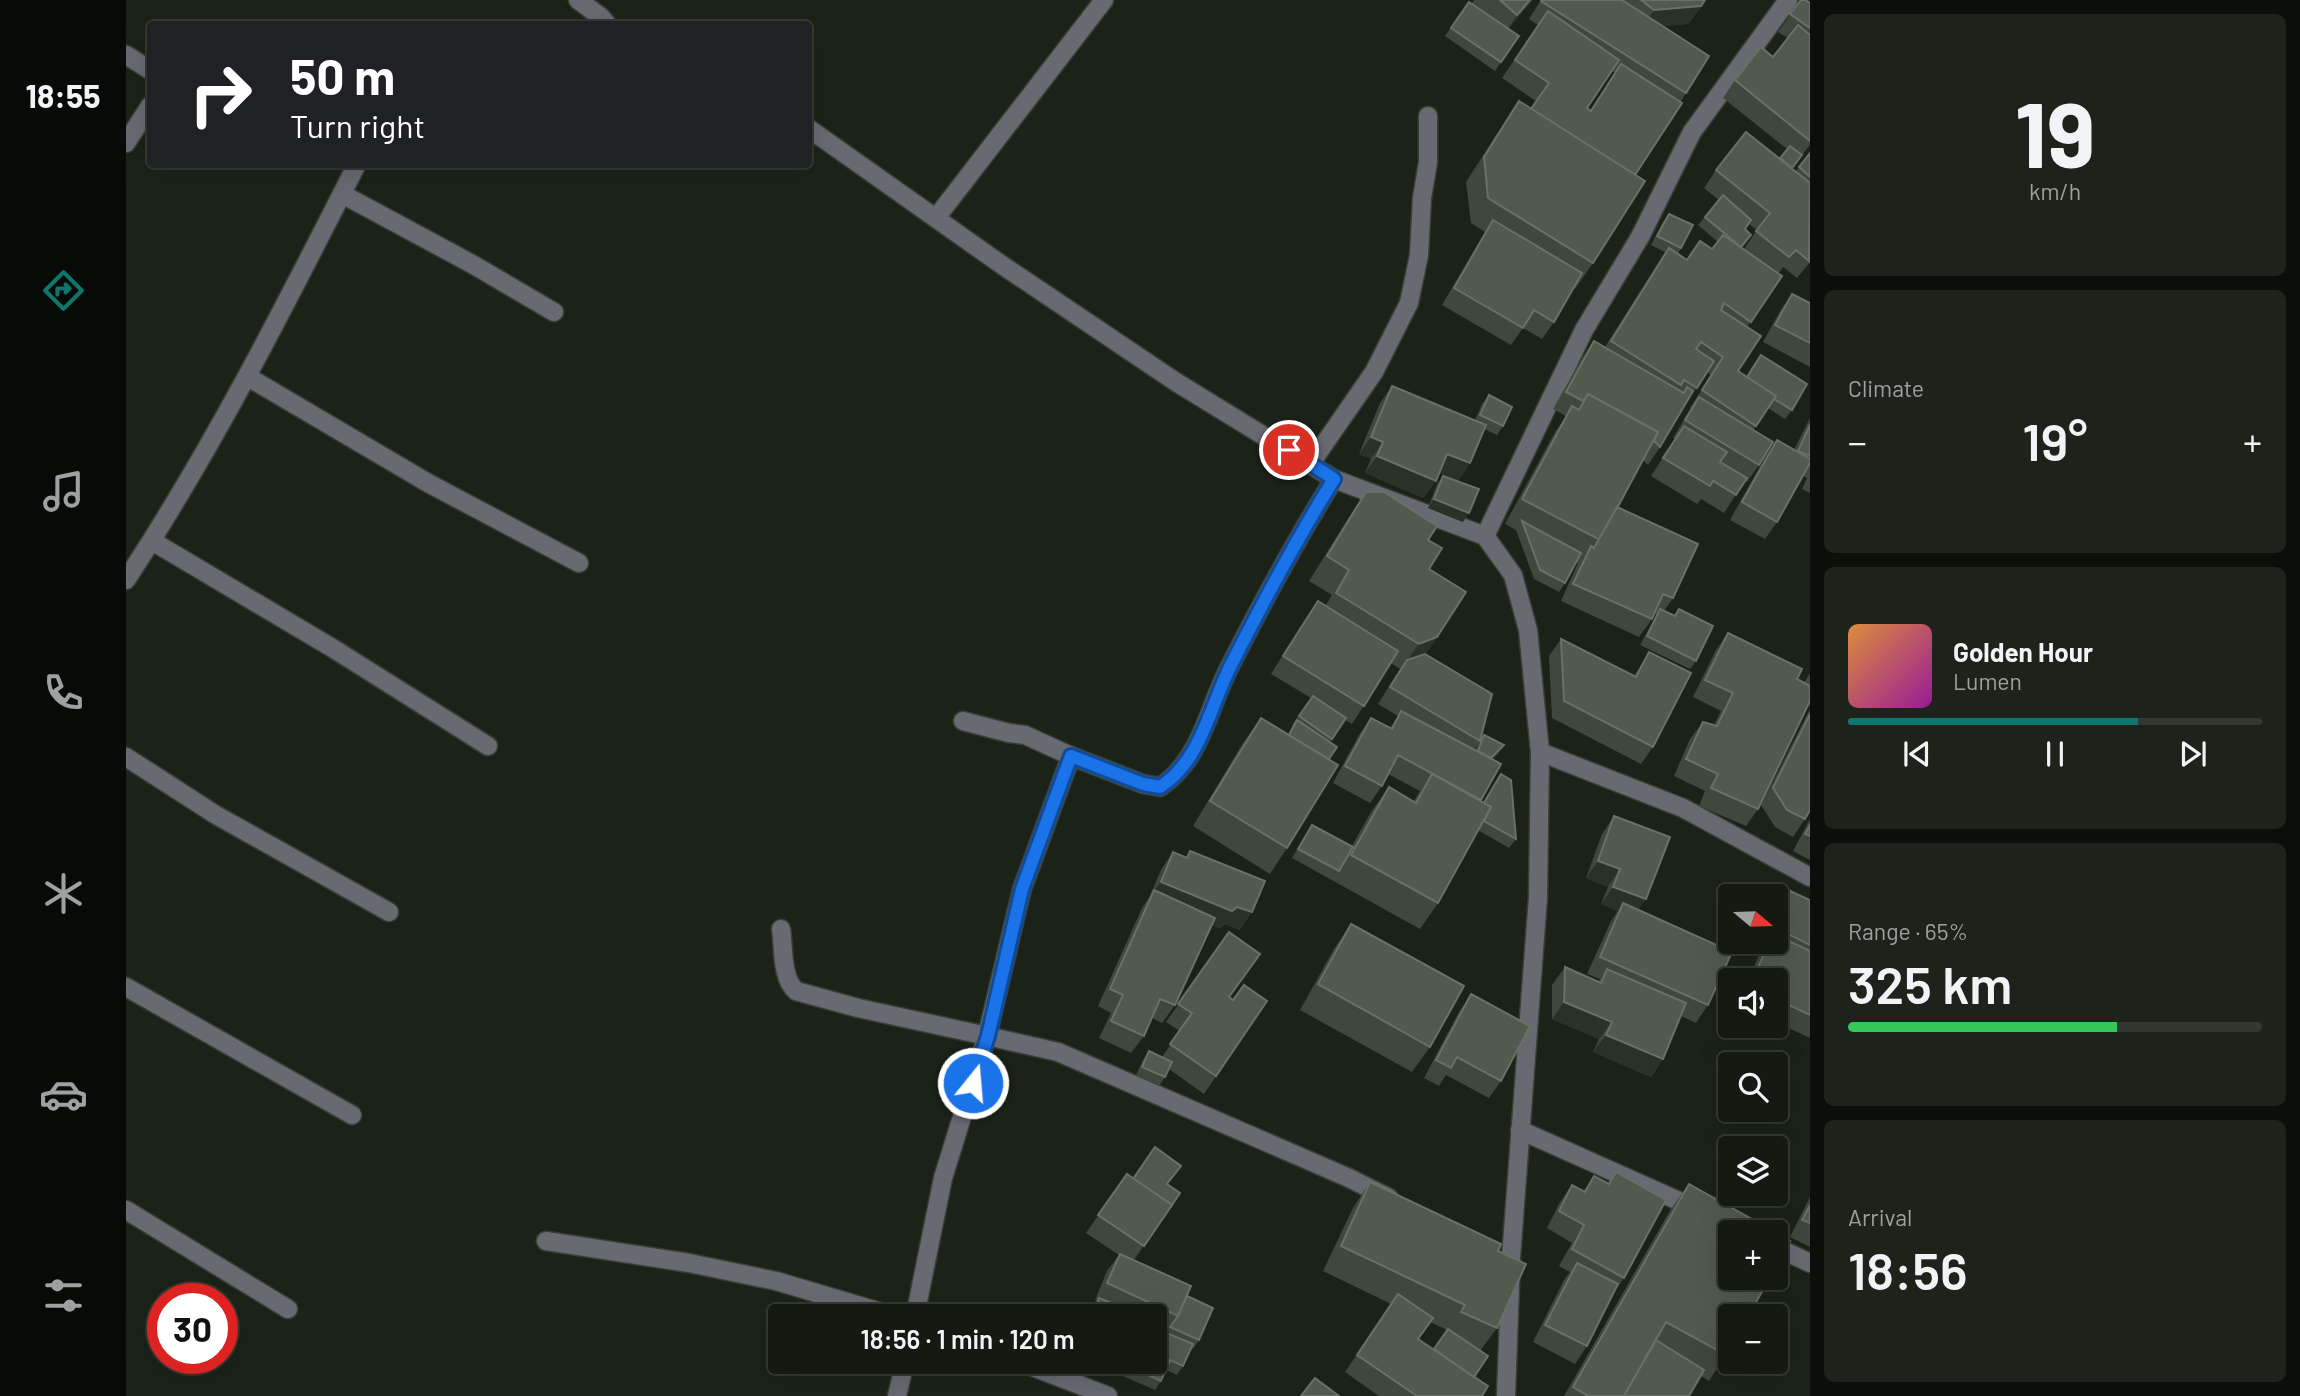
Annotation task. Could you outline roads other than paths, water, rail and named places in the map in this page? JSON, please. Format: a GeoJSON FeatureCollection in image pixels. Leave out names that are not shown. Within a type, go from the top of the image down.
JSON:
{"type":"FeatureCollection","features":[{"type":"Feature","properties":{"kind":"street"},"geometry":{"type":"LineString","coordinates":[[578,0],[604,21]]}},
{"type":"Feature","properties":{"kind":"street"},"geometry":{"type":"LineString","coordinates":[[936,218],[1104,0]]}},
{"type":"Feature","properties":{"kind":"street"},"geometry":{"type":"LineString","coordinates":[[1485,536],[1584,330],[1640,237],[1692,132],[1788,0]]}},
{"type":"Feature","properties":{"kind":"street"},"geometry":{"type":"LineString","coordinates":[[126,55],[147,68]]}},
{"type":"Feature","properties":{"kind":"street"},"geometry":{"type":"LineString","coordinates":[[126,143],[147,111]]}},
{"type":"Feature","properties":{"kind":"street"},"geometry":{"type":"LineString","coordinates":[[1311,463],[1374,372],[1409,303],[1419,255],[1422,198],[1428,162],[1428,116]]}},
{"type":"Feature","properties":{"kind":"street"},"geometry":{"type":"LineString","coordinates":[[812,131],[1176,382],[1334,479],[1485,536],[1513,575],[1528,630],[1540,752],[1538,897],[1520,1130],[1505,1255],[1506,1396]]}},
{"type":"Feature","properties":{"kind":"street"},"geometry":{"type":"LineString","coordinates":[[126,580],[152,541],[248,377],[355,168]]}},
{"type":"Feature","properties":{"kind":"street"},"geometry":{"type":"LineString","coordinates":[[342,194],[554,312]]}},
{"type":"Feature","properties":{"kind":"street"},"geometry":{"type":"LineString","coordinates":[[248,377],[428,483],[579,563]]}},
{"type":"Feature","properties":{"kind":"street"},"geometry":{"type":"LineString","coordinates":[[963,721],[1025,735],[1143,784],[1160,787],[1174,778],[1191,757],[1224,678],[1290,550],[1334,479]]}},
{"type":"Feature","properties":{"kind":"street"},"geometry":{"type":"LineString","coordinates":[[152,541],[334,649],[488,746]]}},
{"type":"Feature","properties":{"kind":"street"},"geometry":{"type":"LineString","coordinates":[[1540,752],[1683,808],[1810,877]]}},
{"type":"Feature","properties":{"kind":"street"},"geometry":{"type":"LineString","coordinates":[[917,1304],[943,1178],[988,1036],[1022,889],[1071,756]]}},
{"type":"Feature","properties":{"kind":"street"},"geometry":{"type":"LineString","coordinates":[[126,757],[216,815],[389,912]]}},
{"type":"Feature","properties":{"kind":"street"},"geometry":{"type":"LineString","coordinates":[[780,929],[787,974],[791,986],[796,990],[871,1011],[1058,1052],[1349,1178],[1399,1203]]}},
{"type":"Feature","properties":{"kind":"street"},"geometry":{"type":"LineString","coordinates":[[126,987],[352,1115]]}},
{"type":"Feature","properties":{"kind":"street"},"geometry":{"type":"LineString","coordinates":[[1520,1130],[1709,1214]]}},
{"type":"Feature","properties":{"kind":"street"},"geometry":{"type":"LineString","coordinates":[[126,1210],[288,1309]]}},
{"type":"Feature","properties":{"kind":"street"},"geometry":{"type":"LineString","coordinates":[[546,1241],[689,1263],[776,1281],[854,1304]]}},
{"type":"Feature","properties":{"kind":"street"},"geometry":{"type":"LineString","coordinates":[[1788,1253],[1810,1263]]}},
{"type":"Feature","properties":{"kind":"street"},"geometry":{"type":"LineString","coordinates":[[897,1396],[902,1374]]}},
{"type":"Feature","properties":{"kind":"street"},"geometry":{"type":"LineString","coordinates":[[1051,1374],[1108,1396]]}}]}
